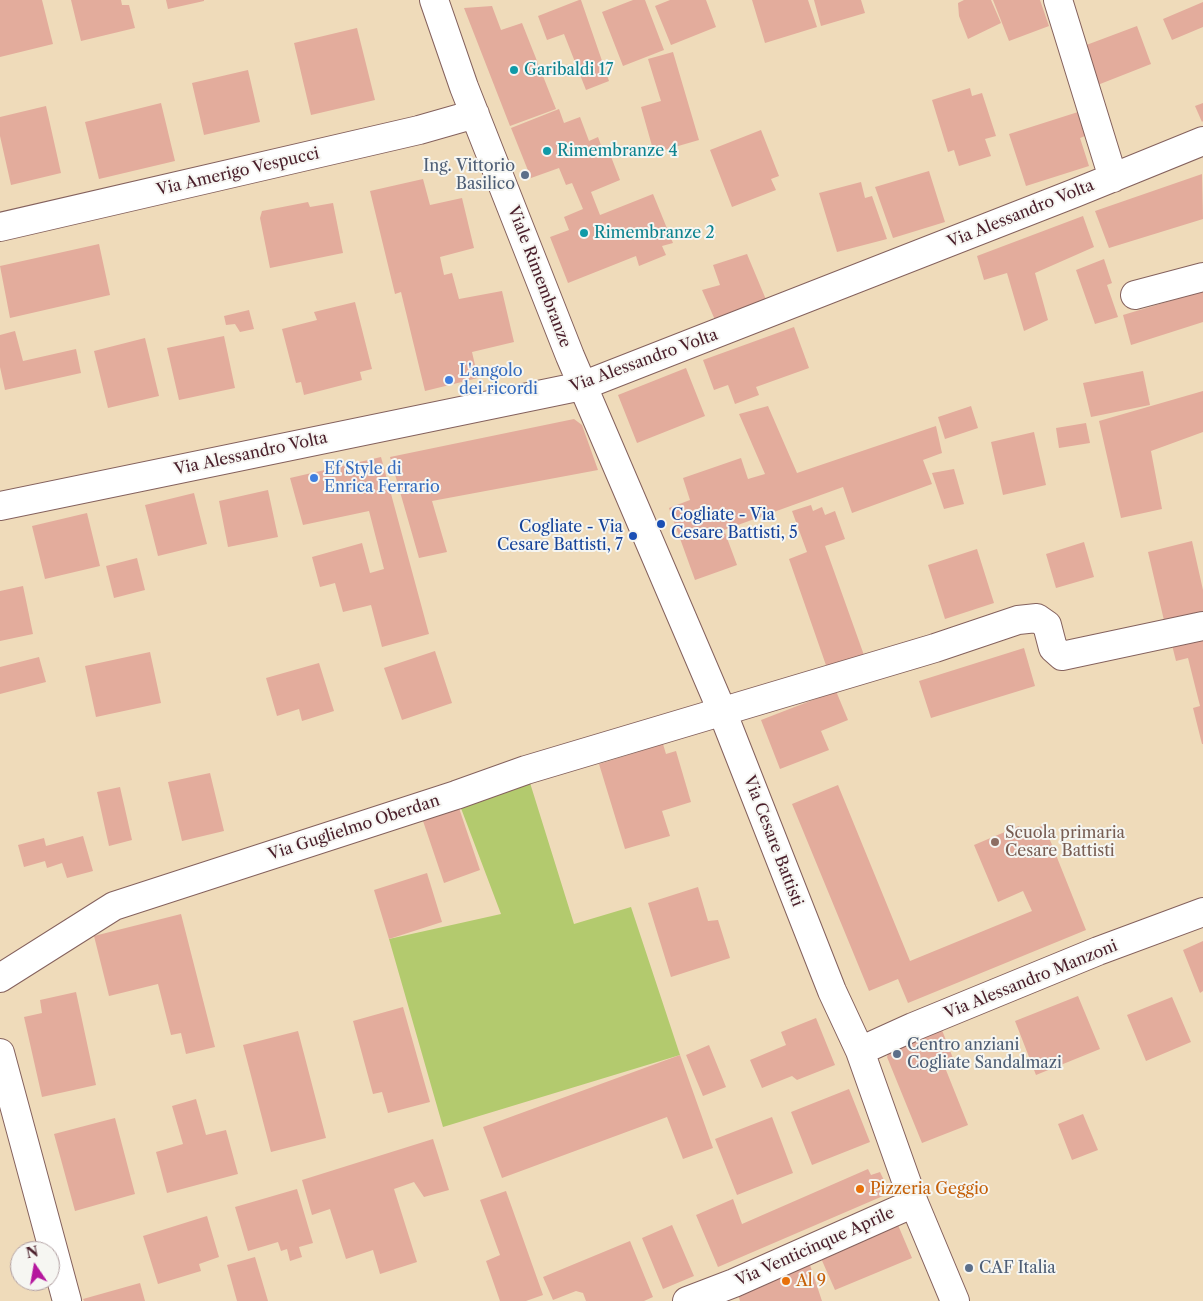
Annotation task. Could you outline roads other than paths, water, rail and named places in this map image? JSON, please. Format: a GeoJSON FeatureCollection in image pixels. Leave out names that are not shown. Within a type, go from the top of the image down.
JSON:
{"type":"FeatureCollection","features":[{"type":"Feature","properties":{"kind":"street","name":"Viale Rimembranze"},"geometry":{"type":"LineString","coordinates":[[434,0],[475,114],[582,386]]}},
{"type":"Feature","properties":{"kind":"street"},"geometry":{"type":"LineString","coordinates":[[1058,0],[1113,178]]}},
{"type":"Feature","properties":{"kind":"street","name":"Via Amerigo Vespucci"},"geometry":{"type":"LineString","coordinates":[[0,227],[419,130],[475,114]]}},
{"type":"Feature","properties":{"kind":"street","name":"Via Alessandro Volta"},"geometry":{"type":"LineString","coordinates":[[0,506],[582,386],[1203,141]]}},
{"type":"Feature","properties":{"kind":"street"},"geometry":{"type":"LineString","coordinates":[[1135,295],[1203,277]]}},
{"type":"Feature","properties":{"kind":"street","name":"Via Cesare Battisti"},"geometry":{"type":"LineString","coordinates":[[582,386],[722,711],[832,991],[860,1051],[914,1203],[954,1301]]}},
{"type":"Feature","properties":{"kind":"street","name":"Via Guglielmo Oberdan"},"geometry":{"type":"LineString","coordinates":[[0,978],[114,906],[456,795],[526,770],[935,648],[1018,620],[1037,618],[1048,626],[1053,648],[1062,656],[1203,626]]}},
{"type":"Feature","properties":{"kind":"street","name":"Via Alessandro Manzoni"},"geometry":{"type":"LineString","coordinates":[[860,1051],[913,1027],[1090,955],[1203,912]]}},
{"type":"Feature","properties":{"kind":"street"},"geometry":{"type":"LineString","coordinates":[[0,1053],[67,1301]]}},
{"type":"Feature","properties":{"kind":"street","name":"Via Venticinque Aprile"},"geometry":{"type":"LineString","coordinates":[[687,1301],[734,1283],[914,1203]]}},
{"type":"Feature","properties":{"kind":"place","name":"Garibaldi 17"},"geometry":{"type":"Point","coordinates":[514,70]}},
{"type":"Feature","properties":{"kind":"place","name":"Rimembranze 4"},"geometry":{"type":"Point","coordinates":[547,151]}},
{"type":"Feature","properties":{"kind":"place","name":"Ing. Vittorio Basilico"},"geometry":{"type":"Point","coordinates":[525,175]}},
{"type":"Feature","properties":{"kind":"place","name":"Rimembranze 2"},"geometry":{"type":"Point","coordinates":[584,233]}},
{"type":"Feature","properties":{"kind":"place","name":"L'angolo dei ricordi"},"geometry":{"type":"Point","coordinates":[449,380]}},
{"type":"Feature","properties":{"kind":"place","name":"Ef Style di Enrica Ferrario"},"geometry":{"type":"Point","coordinates":[314,478]}},
{"type":"Feature","properties":{"kind":"place","name":"Cogliate - Via Cesare Battisti, 5"},"geometry":{"type":"Point","coordinates":[661,524]}},
{"type":"Feature","properties":{"kind":"place","name":"Cogliate - Via Cesare Battisti, 7"},"geometry":{"type":"Point","coordinates":[633,536]}},
{"type":"Feature","properties":{"kind":"place","name":"Scuola primaria Cesare Battisti"},"geometry":{"type":"Point","coordinates":[995,842]}},
{"type":"Feature","properties":{"kind":"place","name":"Centro anziani Cogliate Sandalmazi"},"geometry":{"type":"Point","coordinates":[897,1054]}},
{"type":"Feature","properties":{"kind":"place","name":"Pizzeria Geggio"},"geometry":{"type":"Point","coordinates":[860,1189]}},
{"type":"Feature","properties":{"kind":"place","name":"CAF Italia"},"geometry":{"type":"Point","coordinates":[969,1268]}},
{"type":"Feature","properties":{"kind":"place","name":"Al 9"},"geometry":{"type":"Point","coordinates":[786,1281]}}]}
